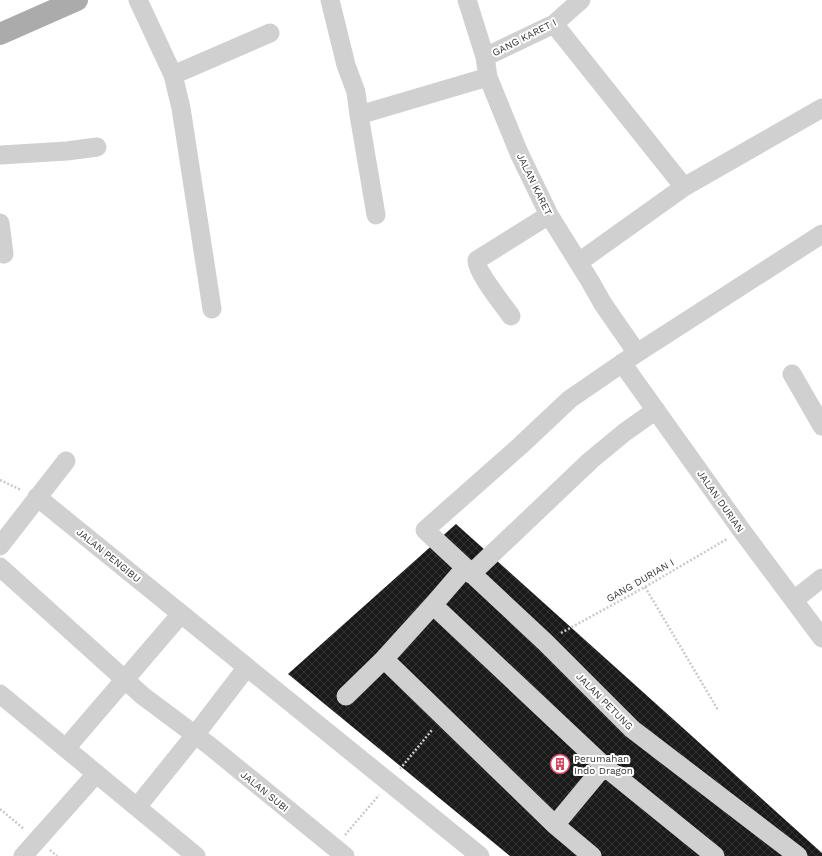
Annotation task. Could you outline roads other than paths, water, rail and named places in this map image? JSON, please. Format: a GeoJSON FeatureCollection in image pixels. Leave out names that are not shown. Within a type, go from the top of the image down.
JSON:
{"type":"FeatureCollection","features":[{"type":"Feature","properties":{"kind":"main road"},"geometry":{"type":"LineString","coordinates":[[0,34],[77,0]]}},
{"type":"Feature","properties":{"kind":"street"},"geometry":{"type":"LineString","coordinates":[[138,0],[173,75],[181,108],[212,309]]}},
{"type":"Feature","properties":{"kind":"street"},"geometry":{"type":"LineString","coordinates":[[330,0],[346,65],[356,92],[376,215]]}},
{"type":"Feature","properties":{"kind":"street","name":"JALAN KARET"},"geometry":{"type":"LineString","coordinates":[[467,0],[485,57],[488,77],[519,153],[549,214],[603,304],[630,358]]}},
{"type":"Feature","properties":{"kind":"street","name":"GANG KARET I"},"geometry":{"type":"LineString","coordinates":[[485,57],[554,24],[581,0]]}},
{"type":"Feature","properties":{"kind":"street"},"geometry":{"type":"LineString","coordinates":[[554,24],[684,187]]}},
{"type":"Feature","properties":{"kind":"street"},"geometry":{"type":"LineString","coordinates":[[173,75],[270,33]]}},
{"type":"Feature","properties":{"kind":"street"},"geometry":{"type":"LineString","coordinates":[[359,115],[488,77]]}},
{"type":"Feature","properties":{"kind":"street"},"geometry":{"type":"LineString","coordinates":[[579,262],[684,187],[822,108]]}},
{"type":"Feature","properties":{"kind":"street"},"geometry":{"type":"LineString","coordinates":[[0,155],[67,151],[97,147]]}},
{"type":"Feature","properties":{"kind":"street"},"geometry":{"type":"LineString","coordinates":[[512,316],[484,278],[476,264],[477,260],[549,214]]}},
{"type":"Feature","properties":{"kind":"street"},"geometry":{"type":"LineString","coordinates":[[0,223],[4,254]]}},
{"type":"Feature","properties":{"kind":"street"},"geometry":{"type":"LineString","coordinates":[[630,358],[822,234]]}},
{"type":"Feature","properties":{"kind":"street","name":"JALAN DURIAN"},"geometry":{"type":"LineString","coordinates":[[630,358],[656,410],[742,531],[822,638]]}},
{"type":"Feature","properties":{"kind":"street","name":"JALAN PETUNG"},"geometry":{"type":"LineString","coordinates":[[630,358],[570,399],[520,446],[425,530],[546,642],[632,729],[798,856]]}},
{"type":"Feature","properties":{"kind":"street"},"geometry":{"type":"LineString","coordinates":[[792,374],[822,426]]}},
{"type":"Feature","properties":{"kind":"street"},"geometry":{"type":"LineString","coordinates":[[346,696],[384,658],[433,605],[468,571],[591,460],[624,432],[656,410]]}},
{"type":"Feature","properties":{"kind":"street"},"geometry":{"type":"LineString","coordinates":[[0,546],[66,461]]}},
{"type":"Feature","properties":{"kind":"street","name":"JALAN PENGIBU"},"geometry":{"type":"LineString","coordinates":[[37,497],[480,856]]}},
{"type":"Feature","properties":{"kind":"street","name":"JALAN SUBI"},"geometry":{"type":"LineString","coordinates":[[0,567],[143,696],[216,751],[340,852]]}},
{"type":"Feature","properties":{"kind":"street"},"geometry":{"type":"LineString","coordinates":[[794,600],[822,578]]}},
{"type":"Feature","properties":{"kind":"street"},"geometry":{"type":"LineString","coordinates":[[433,605],[604,766],[715,856]]}},
{"type":"Feature","properties":{"kind":"street"},"geometry":{"type":"LineString","coordinates":[[66,748],[181,614]]}},
{"type":"Feature","properties":{"kind":"street"},"geometry":{"type":"LineString","coordinates":[[384,658],[555,825],[592,856]]}},
{"type":"Feature","properties":{"kind":"street"},"geometry":{"type":"LineString","coordinates":[[137,807],[247,667]]}},
{"type":"Feature","properties":{"kind":"street"},"geometry":{"type":"LineString","coordinates":[[0,694],[196,856]]}},
{"type":"Feature","properties":{"kind":"street"},"geometry":{"type":"LineString","coordinates":[[555,825],[604,766]]}},
{"type":"Feature","properties":{"kind":"street"},"geometry":{"type":"LineString","coordinates":[[23,856],[96,774]]}},
{"type":"Feature","properties":{"kind":"place","name":"Perumahan Indo Dragon"},"geometry":{"type":"Point","coordinates":[560,764]}}]}
